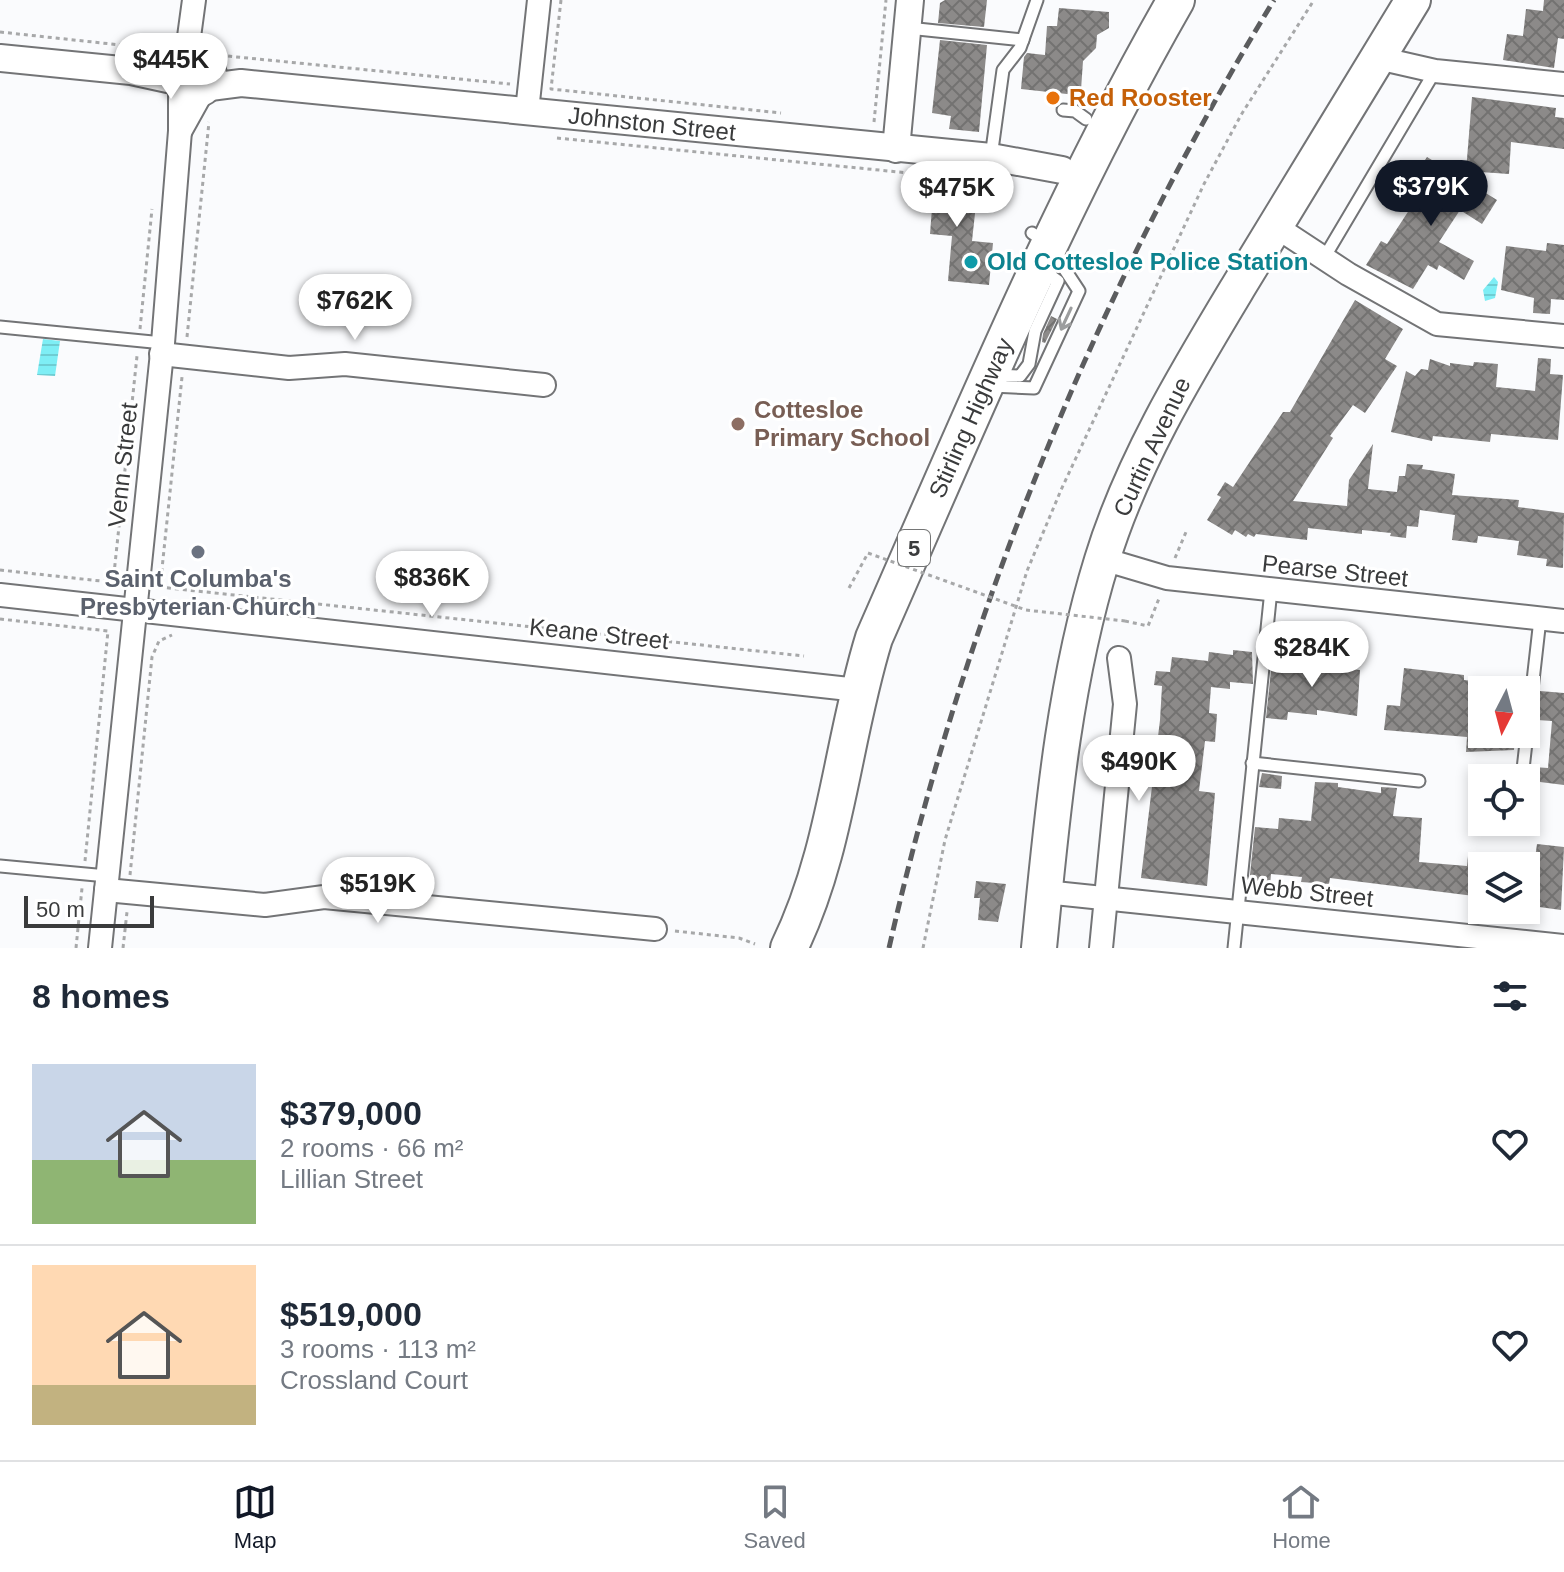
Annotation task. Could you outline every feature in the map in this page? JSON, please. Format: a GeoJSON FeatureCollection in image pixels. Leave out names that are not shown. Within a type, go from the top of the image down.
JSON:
{"type":"FeatureCollection","features":[{"type":"Feature","properties":{"kind":"highway","name":"Stirling Highway"},"geometry":{"type":"LineString","coordinates":[[1039,248],[1075,114],[1152,0]]}},
{"type":"Feature","properties":{"kind":"highway","name":"Stirling Highway"},"geometry":{"type":"LineString","coordinates":[[770,947],[812,833],[848,689],[858,626],[983,377],[1039,248],[1176,0]]}},
{"type":"Feature","properties":{"kind":"main road","name":"Curtin Avenue"},"geometry":{"type":"LineString","coordinates":[[1039,948],[1057,769],[1078,659],[1103,559],[1127,495],[1163,418],[1275,226],[1413,0]]}},
{"type":"Feature","properties":{"kind":"street"},"geometry":{"type":"LineString","coordinates":[[194,0],[194,70]]}},
{"type":"Feature","properties":{"kind":"street"},"geometry":{"type":"LineString","coordinates":[[527,111],[539,0]]}},
{"type":"Feature","properties":{"kind":"street"},"geometry":{"type":"LineString","coordinates":[[896,149],[910,0]]}},
{"type":"Feature","properties":{"kind":"street","name":"Johnston Street"},"geometry":{"type":"LineString","coordinates":[[0,58],[131,71],[194,70],[241,83],[991,157],[1062,170]]}},
{"type":"Feature","properties":{"kind":"street"},"geometry":{"type":"LineString","coordinates":[[1378,58],[1435,71],[1564,84]]}},
{"type":"Feature","properties":{"kind":"street","name":"Venn Street"},"geometry":{"type":"LineString","coordinates":[[100,948],[162,348],[180,131],[194,70]]}},
{"type":"Feature","properties":{"kind":"street"},"geometry":{"type":"LineString","coordinates":[[1275,226],[1437,324],[1564,336]]}},
{"type":"Feature","properties":{"kind":"street"},"geometry":{"type":"LineString","coordinates":[[162,348],[289,368],[345,364],[544,385]]}},
{"type":"Feature","properties":{"kind":"street","name":"Pearse Street"},"geometry":{"type":"LineString","coordinates":[[1103,559],[1167,578],[1564,621]]}},
{"type":"Feature","properties":{"kind":"street","name":"Keane Street"},"geometry":{"type":"LineString","coordinates":[[0,595],[848,689]]}},
{"type":"Feature","properties":{"kind":"street"},"geometry":{"type":"LineString","coordinates":[[1101,948],[1125,704],[1119,658]]}},
{"type":"Feature","properties":{"kind":"street"},"geometry":{"type":"LineString","coordinates":[[107,883],[265,905],[324,897],[655,929]]}},
{"type":"Feature","properties":{"kind":"street","name":"Webb Street"},"geometry":{"type":"LineString","coordinates":[[1045,892],[1238,911],[1505,944],[1564,946]]}},
{"type":"Feature","properties":{"kind":"lane"},"geometry":{"type":"LineString","coordinates":[[991,157],[1003,70],[1023,40],[1037,0]]}},
{"type":"Feature","properties":{"kind":"lane"},"geometry":{"type":"LineString","coordinates":[[908,28],[1023,40]]}},
{"type":"Feature","properties":{"kind":"lane"},"geometry":{"type":"LineString","coordinates":[[1324,258],[1435,71]]}},
{"type":"Feature","properties":{"kind":"lane"},"geometry":{"type":"LineString","coordinates":[[983,377],[1034,388],[1079,291],[1039,248]]}},
{"type":"Feature","properties":{"kind":"lane"},"geometry":{"type":"LineString","coordinates":[[983,377],[1020,376],[1029,364],[1035,331],[1058,281],[1039,248]]}},
{"type":"Feature","properties":{"kind":"lane"},"geometry":{"type":"LineString","coordinates":[[0,327],[138,341],[162,348]]}},
{"type":"Feature","properties":{"kind":"lane"},"geometry":{"type":"LineString","coordinates":[[1234,948],[1271,590]]}},
{"type":"Feature","properties":{"kind":"lane"},"geometry":{"type":"LineString","coordinates":[[1524,764],[1540,619]]}},
{"type":"Feature","properties":{"kind":"lane"},"geometry":{"type":"LineString","coordinates":[[1252,763],[1419,781]]}},
{"type":"Feature","properties":{"kind":"lane"},"geometry":{"type":"LineString","coordinates":[[0,866],[84,874],[107,883]]}},
{"type":"Feature","properties":{"kind":"path"},"geometry":{"type":"LineString","coordinates":[[561,0],[551,89],[781,113]]}},
{"type":"Feature","properties":{"kind":"path"},"geometry":{"type":"LineString","coordinates":[[883,123],[874,122],[886,0]]}},
{"type":"Feature","properties":{"kind":"path"},"geometry":{"type":"LineString","coordinates":[[923,948],[945,840],[963,772],[1033,558],[1204,184],[1241,115],[1314,0]]}},
{"type":"Feature","properties":{"kind":"path"},"geometry":{"type":"LineString","coordinates":[[0,32],[169,50],[194,70]]}},
{"type":"Feature","properties":{"kind":"path"},"geometry":{"type":"LineString","coordinates":[[194,70],[217,55],[516,85]]}},
{"type":"Feature","properties":{"kind":"path"},"geometry":{"type":"LineString","coordinates":[[186,343],[194,70]]}},
{"type":"Feature","properties":{"kind":"path"},"geometry":{"type":"LineString","coordinates":[[552,137],[1000,182]]}},
{"type":"Feature","properties":{"kind":"path"},"geometry":{"type":"LineString","coordinates":[[76,948],[153,199]]}},
{"type":"Feature","properties":{"kind":"path"},"geometry":{"type":"LineString","coordinates":[[160,588],[183,367]]}},
{"type":"Feature","properties":{"kind":"path"},"geometry":{"type":"LineString","coordinates":[[1171,569],[1186,532]]}},
{"type":"Feature","properties":{"kind":"path"},"geometry":{"type":"LineString","coordinates":[[849,588],[868,553],[1026,610],[1148,626],[1163,588]]}},
{"type":"Feature","properties":{"kind":"path"},"geometry":{"type":"LineString","coordinates":[[0,570],[804,656]]}},
{"type":"Feature","properties":{"kind":"path"},"geometry":{"type":"LineString","coordinates":[[0,619],[108,631]]}},
{"type":"Feature","properties":{"kind":"path"},"geometry":{"type":"LineString","coordinates":[[130,881],[154,647],[163,637],[184,636]]}},
{"type":"Feature","properties":{"kind":"path"},"geometry":{"type":"LineString","coordinates":[[123,948],[128,900]]}},
{"type":"Feature","properties":{"kind":"path"},"geometry":{"type":"LineString","coordinates":[[655,929],[739,938],[770,947]]}},
{"type":"Feature","properties":{"kind":"water"},"geometry":{"type":"Polygon","coordinates":[[[1494,277],[1498,282],[1495,298],[1485,301],[1483,290],[1494,277]]]}},
{"type":"Feature","properties":{"kind":"water"},"geometry":{"type":"Polygon","coordinates":[[[43,339],[60,341],[55,376],[37,375],[43,339]]]}},
{"type":"Feature","properties":{"kind":"building"},"geometry":{"type":"Polygon","coordinates":[[[945,0],[987,0],[984,27],[938,23],[940,3],[945,0]]]}},
{"type":"Feature","properties":{"kind":"building"},"geometry":{"type":"Polygon","coordinates":[[[1544,0],[1564,0],[1564,39],[1558,38],[1554,68],[1503,60],[1507,34],[1523,36],[1526,9],[1543,11],[1544,0]]]}},
{"type":"Feature","properties":{"kind":"building"},"geometry":{"type":"Polygon","coordinates":[[[1059,8],[1109,12],[1109,28],[1097,35],[1096,48],[1083,61],[1081,90],[1076,89],[1076,95],[1021,89],[1024,57],[1027,53],[1045,55],[1047,26],[1057,26],[1059,8]]]}},
{"type":"Feature","properties":{"kind":"building"},"geometry":{"type":"Polygon","coordinates":[[[940,40],[987,45],[979,132],[949,129],[951,116],[932,113],[940,40]]]}},
{"type":"Feature","properties":{"kind":"building"},"geometry":{"type":"Polygon","coordinates":[[[1472,97],[1556,108],[1555,117],[1564,118],[1564,149],[1511,142],[1509,174],[1466,171],[1472,97]]]}},
{"type":"Feature","properties":{"kind":"building"},"geometry":{"type":"Polygon","coordinates":[[[1427,157],[1497,200],[1482,224],[1460,210],[1439,242],[1474,261],[1464,280],[1439,265],[1437,270],[1428,265],[1413,289],[1366,265],[1381,241],[1387,244],[1430,178],[1418,171],[1427,157]]]}},
{"type":"Feature","properties":{"kind":"building"},"geometry":{"type":"Polygon","coordinates":[[[918,180],[978,186],[972,241],[993,243],[989,285],[948,281],[952,236],[930,234],[932,208],[915,207],[918,180]]]}},
{"type":"Feature","properties":{"kind":"building"},"geometry":{"type":"Polygon","coordinates":[[[1547,243],[1564,245],[1564,300],[1551,299],[1550,314],[1533,313],[1534,298],[1501,290],[1506,246],[1546,251],[1547,243]]]}},
{"type":"Feature","properties":{"kind":"building"},"geometry":{"type":"Polygon","coordinates":[[[1355,300],[1403,329],[1385,359],[1397,366],[1365,413],[1353,405],[1330,436],[1333,438],[1293,501],[1347,506],[1349,480],[1373,444],[1368,489],[1397,492],[1399,476],[1405,476],[1407,464],[1423,465],[1422,469],[1455,474],[1452,495],[1519,500],[1518,507],[1564,513],[1563,568],[1546,566],[1547,559],[1517,555],[1519,541],[1478,536],[1477,543],[1452,540],[1455,515],[1420,510],[1418,527],[1407,526],[1406,538],[1362,530],[1362,534],[1308,528],[1307,540],[1256,534],[1246,537],[1235,530],[1232,535],[1207,520],[1221,497],[1217,495],[1225,482],[1233,487],[1283,412],[1290,412],[1355,300]]]}},
{"type":"Feature","properties":{"kind":"building"},"geometry":{"type":"Polygon","coordinates":[[[1051,316],[1057,319],[1045,343],[1042,342],[1043,334],[1051,316]]]}},
{"type":"Feature","properties":{"kind":"building"},"geometry":{"type":"Polygon","coordinates":[[[1538,358],[1551,359],[1550,374],[1563,375],[1558,440],[1491,434],[1490,442],[1433,436],[1432,441],[1391,432],[1406,371],[1415,376],[1421,369],[1428,370],[1430,359],[1450,366],[1450,363],[1473,366],[1474,362],[1498,364],[1496,387],[1535,391],[1538,358]]]}},
{"type":"Feature","properties":{"kind":"building"},"geometry":{"type":"Polygon","coordinates":[[[1233,650],[1252,652],[1253,684],[1230,682],[1230,689],[1211,687],[1209,713],[1217,714],[1215,742],[1205,741],[1199,791],[1215,793],[1207,886],[1141,878],[1160,720],[1162,686],[1154,685],[1156,671],[1170,672],[1172,657],[1208,661],[1209,652],[1233,655],[1233,650]]]}},
{"type":"Feature","properties":{"kind":"building"},"geometry":{"type":"Polygon","coordinates":[[[1272,661],[1338,664],[1339,668],[1360,670],[1357,716],[1317,710],[1317,715],[1288,712],[1287,720],[1266,718],[1272,661]]]}},
{"type":"Feature","properties":{"kind":"building"},"geometry":{"type":"Polygon","coordinates":[[[1404,668],[1464,675],[1464,680],[1468,680],[1468,748],[1514,750],[1466,752],[1467,737],[1384,730],[1387,705],[1400,706],[1404,668]]]}},
{"type":"Feature","properties":{"kind":"building"},"geometry":{"type":"Polygon","coordinates":[[[1540,691],[1564,693],[1564,785],[1540,782],[1540,767],[1548,768],[1552,721],[1540,720],[1540,691]]]}},
{"type":"Feature","properties":{"kind":"building"},"geometry":{"type":"Polygon","coordinates":[[[1262,773],[1282,776],[1281,789],[1259,787],[1262,773]]]}},
{"type":"Feature","properties":{"kind":"building"},"geometry":{"type":"Polygon","coordinates":[[[1315,782],[1338,783],[1338,787],[1381,793],[1381,787],[1397,788],[1393,816],[1422,818],[1419,862],[1467,866],[1468,856],[1468,895],[1330,878],[1329,884],[1301,882],[1302,877],[1271,874],[1270,886],[1249,884],[1255,827],[1278,829],[1279,818],[1311,821],[1315,782]]]}},
{"type":"Feature","properties":{"kind":"building"},"geometry":{"type":"Polygon","coordinates":[[[1537,844],[1564,847],[1561,910],[1540,907],[1540,852],[1536,852],[1537,844]]]}},
{"type":"Feature","properties":{"kind":"building"},"geometry":{"type":"Polygon","coordinates":[[[976,881],[1006,884],[998,922],[978,920],[980,898],[974,898],[976,881]]]}},
{"type":"Feature","properties":{"kind":"railway"},"geometry":{"type":"LineString","coordinates":[[889,948],[920,823],[956,700],[997,578],[1043,458],[1094,340],[1149,225],[1209,111],[1274,0]]}},
{"type":"Feature","properties":{"kind":"place","name":"Red Rooster"},"geometry":{"type":"Point","coordinates":[1053,98]}},
{"type":"Feature","properties":{"kind":"place","name":"Old Cottesloe Police Station"},"geometry":{"type":"Point","coordinates":[971,262]}},
{"type":"Feature","properties":{"kind":"place","name":"Cottesloe Primary School"},"geometry":{"type":"Point","coordinates":[738,424]}},
{"type":"Feature","properties":{"kind":"place","name":"Saint Columba's Presbyterian Church"},"geometry":{"type":"Point","coordinates":[198,552]}}]}
